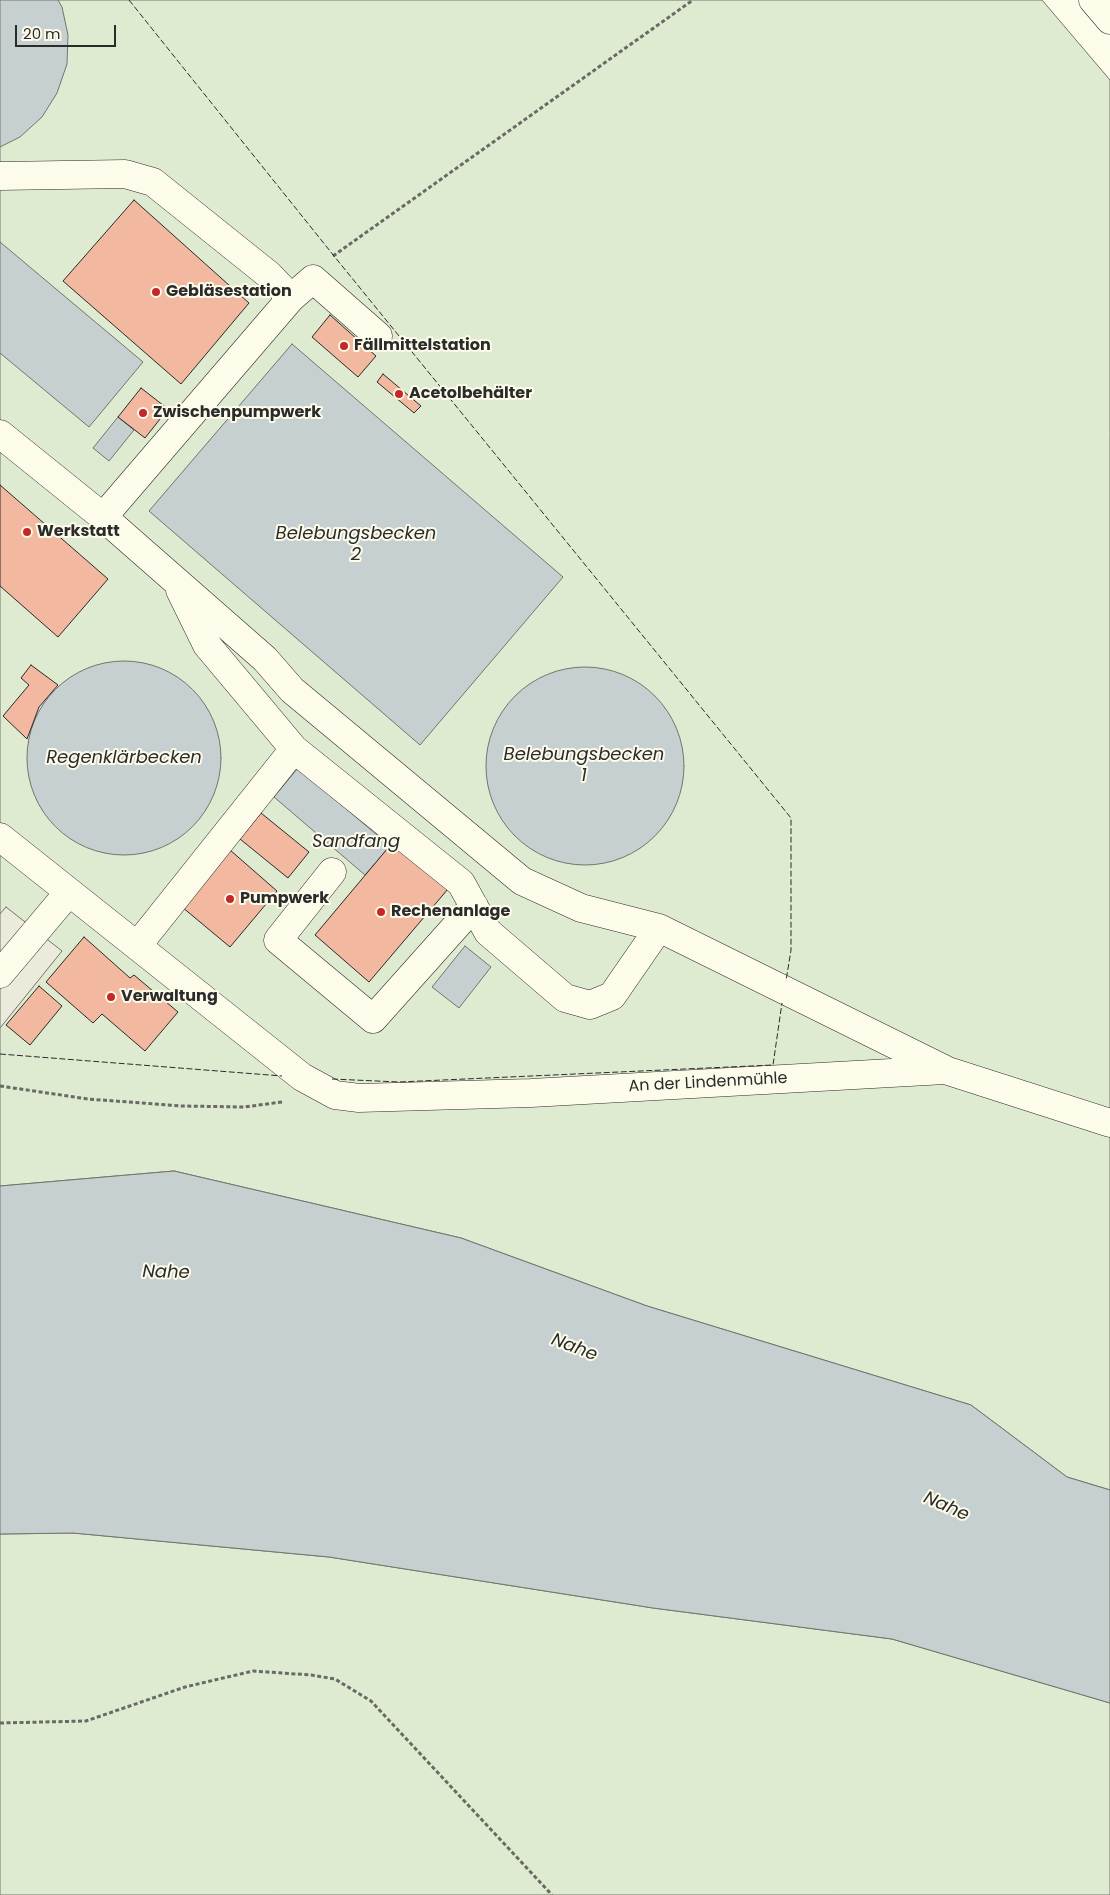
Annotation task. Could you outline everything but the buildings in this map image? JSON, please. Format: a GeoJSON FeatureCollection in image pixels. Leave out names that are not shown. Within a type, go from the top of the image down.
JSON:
{"type":"FeatureCollection","features":[{"type":"Feature","properties":{"kind":"street"},"geometry":{"type":"LineString","coordinates":[[1093,0],[1110,20]]}},
{"type":"Feature","properties":{"kind":"street"},"geometry":{"type":"LineString","coordinates":[[0,176],[125,174],[153,182],[269,275],[291,298]]}},
{"type":"Feature","properties":{"kind":"street"},"geometry":{"type":"LineString","coordinates":[[103,517],[291,298],[313,279],[378,336]]}},
{"type":"Feature","properties":{"kind":"street"},"geometry":{"type":"LineString","coordinates":[[0,434],[103,517],[265,658],[292,690],[522,881],[581,908],[659,928],[945,1070]]}},
{"type":"Feature","properties":{"kind":"street"},"geometry":{"type":"LineString","coordinates":[[176,580],[207,645],[294,749],[461,883],[488,932],[565,998],[590,1005],[612,996],[659,928]]}},
{"type":"Feature","properties":{"kind":"street"},"geometry":{"type":"LineString","coordinates":[[137,946],[294,749]]}},
{"type":"Feature","properties":{"kind":"street","name":"An der Lindenmühle"},"geometry":{"type":"LineString","coordinates":[[0,837],[302,1077],[335,1095],[359,1098],[531,1093],[945,1070],[1110,1123]]}},
{"type":"Feature","properties":{"kind":"street"},"geometry":{"type":"LineString","coordinates":[[332,872],[278,940],[373,1019],[474,906]]}},
{"type":"Feature","properties":{"kind":"street"},"geometry":{"type":"LineString","coordinates":[[0,974],[69,892]]}},
{"type":"Feature","properties":{"kind":"path"},"geometry":{"type":"LineString","coordinates":[[339,252],[693,0]]}},
{"type":"Feature","properties":{"kind":"path"},"geometry":{"type":"LineString","coordinates":[[0,1086],[88,1099],[191,1106],[244,1107],[335,1095]]}},
{"type":"Feature","properties":{"kind":"path"},"geometry":{"type":"LineString","coordinates":[[0,1723],[86,1721],[185,1687],[253,1671],[310,1674],[335,1679],[372,1701],[552,1895]]}},
{"type":"Feature","properties":{"kind":"green space"},"geometry":{"type":"Polygon","coordinates":[[[0,0],[1042,0],[1110,80],[1110,1490],[1067,1477],[971,1405],[647,1306],[461,1238],[174,1171],[0,1186],[0,0]]]}},
{"type":"Feature","properties":{"kind":"green space"},"geometry":{"type":"Polygon","coordinates":[[[73,1533],[329,1557],[653,1608],[892,1639],[1110,1703],[1110,1895],[0,1895],[0,1534],[73,1533]]]}},
{"type":"Feature","properties":{"kind":"shaded area"},"geometry":{"type":"Polygon","coordinates":[[[6,907],[62,951],[0,1028],[0,914],[6,907]]]}},
{"type":"Feature","properties":{"kind":"water"},"geometry":{"type":"Polygon","coordinates":[[[0,0],[58,0],[62,7],[68,35],[67,64],[57,93],[42,117],[20,137],[0,147],[0,0]]]}},
{"type":"Feature","properties":{"kind":"water"},"geometry":{"type":"Polygon","coordinates":[[[0,242],[143,362],[89,427],[0,353],[0,242]]]}},
{"type":"Feature","properties":{"kind":"water","name":"Belebungsbecken 2"},"geometry":{"type":"Polygon","coordinates":[[[292,344],[563,577],[420,745],[149,511],[292,344]]]}},
{"type":"Feature","properties":{"kind":"water"},"geometry":{"type":"Polygon","coordinates":[[[118,417],[134,430],[109,461],[93,448],[118,417]]]}},
{"type":"Feature","properties":{"kind":"water","name":"Regenklärbecken"},"geometry":{"type":"Polygon","coordinates":[[[134,661],[143,662],[170,672],[193,689],[205,704],[214,721],[220,739],[220,777],[214,795],[205,812],[193,827],[178,839],[161,848],[143,854],[114,855],[105,854],[78,844],[62,833],[49,820],[38,804],[28,777],[27,748],[28,739],[38,712],[49,696],[62,683],[78,672],[105,662],[134,661]]]}},
{"type":"Feature","properties":{"kind":"water","name":"Belebungsbecken 1"},"geometry":{"type":"Polygon","coordinates":[[[575,667],[595,667],[614,671],[632,679],[648,689],[662,703],[680,737],[684,766],[680,795],[672,813],[662,829],[648,843],[614,861],[595,865],[575,865],[556,861],[538,853],[522,843],[508,829],[490,795],[486,776],[486,756],[490,737],[498,719],[508,703],[522,689],[556,671],[575,667]]]}},
{"type":"Feature","properties":{"kind":"water","name":"Sandfang"},"geometry":{"type":"Polygon","coordinates":[[[298,768],[390,846],[365,875],[274,797],[298,768]]]}},
{"type":"Feature","properties":{"kind":"water"},"geometry":{"type":"Polygon","coordinates":[[[465,946],[491,967],[459,1008],[432,987],[465,946]]]}},
{"type":"Feature","properties":{"kind":"water","name":"Nahe"},"geometry":{"type":"Polygon","coordinates":[[[174,1171],[461,1238],[647,1306],[971,1405],[1067,1477],[1110,1490],[1110,1703],[892,1639],[653,1608],[329,1557],[73,1533],[0,1534],[0,1186],[174,1171]]]}},
{"type":"Feature","properties":{"kind":"fence"},"geometry":{"type":"LineString","coordinates":[[129,0],[334,256],[791,818],[791,950],[786,981]]}},
{"type":"Feature","properties":{"kind":"fence"},"geometry":{"type":"LineString","coordinates":[[332,1079],[399,1082],[773,1065],[782,1003]]}},
{"type":"Feature","properties":{"kind":"fence"},"geometry":{"type":"LineString","coordinates":[[0,1054],[282,1076]]}},
{"type":"Feature","properties":{"kind":"place","name":"Gebläsestation"},"geometry":{"type":"Point","coordinates":[156,292]}},
{"type":"Feature","properties":{"kind":"place","name":"Fällmittelstation"},"geometry":{"type":"Point","coordinates":[344,346]}},
{"type":"Feature","properties":{"kind":"place","name":"Acetolbehälter"},"geometry":{"type":"Point","coordinates":[399,394]}},
{"type":"Feature","properties":{"kind":"place","name":"Zwischenpumpwerk"},"geometry":{"type":"Point","coordinates":[143,413]}},
{"type":"Feature","properties":{"kind":"place","name":"Werkstatt"},"geometry":{"type":"Point","coordinates":[27,532]}},
{"type":"Feature","properties":{"kind":"place","name":"Pumpwerk"},"geometry":{"type":"Point","coordinates":[230,899]}},
{"type":"Feature","properties":{"kind":"place","name":"Rechenanlage"},"geometry":{"type":"Point","coordinates":[381,912]}},
{"type":"Feature","properties":{"kind":"place","name":"Verwaltung"},"geometry":{"type":"Point","coordinates":[111,997]}}]}
